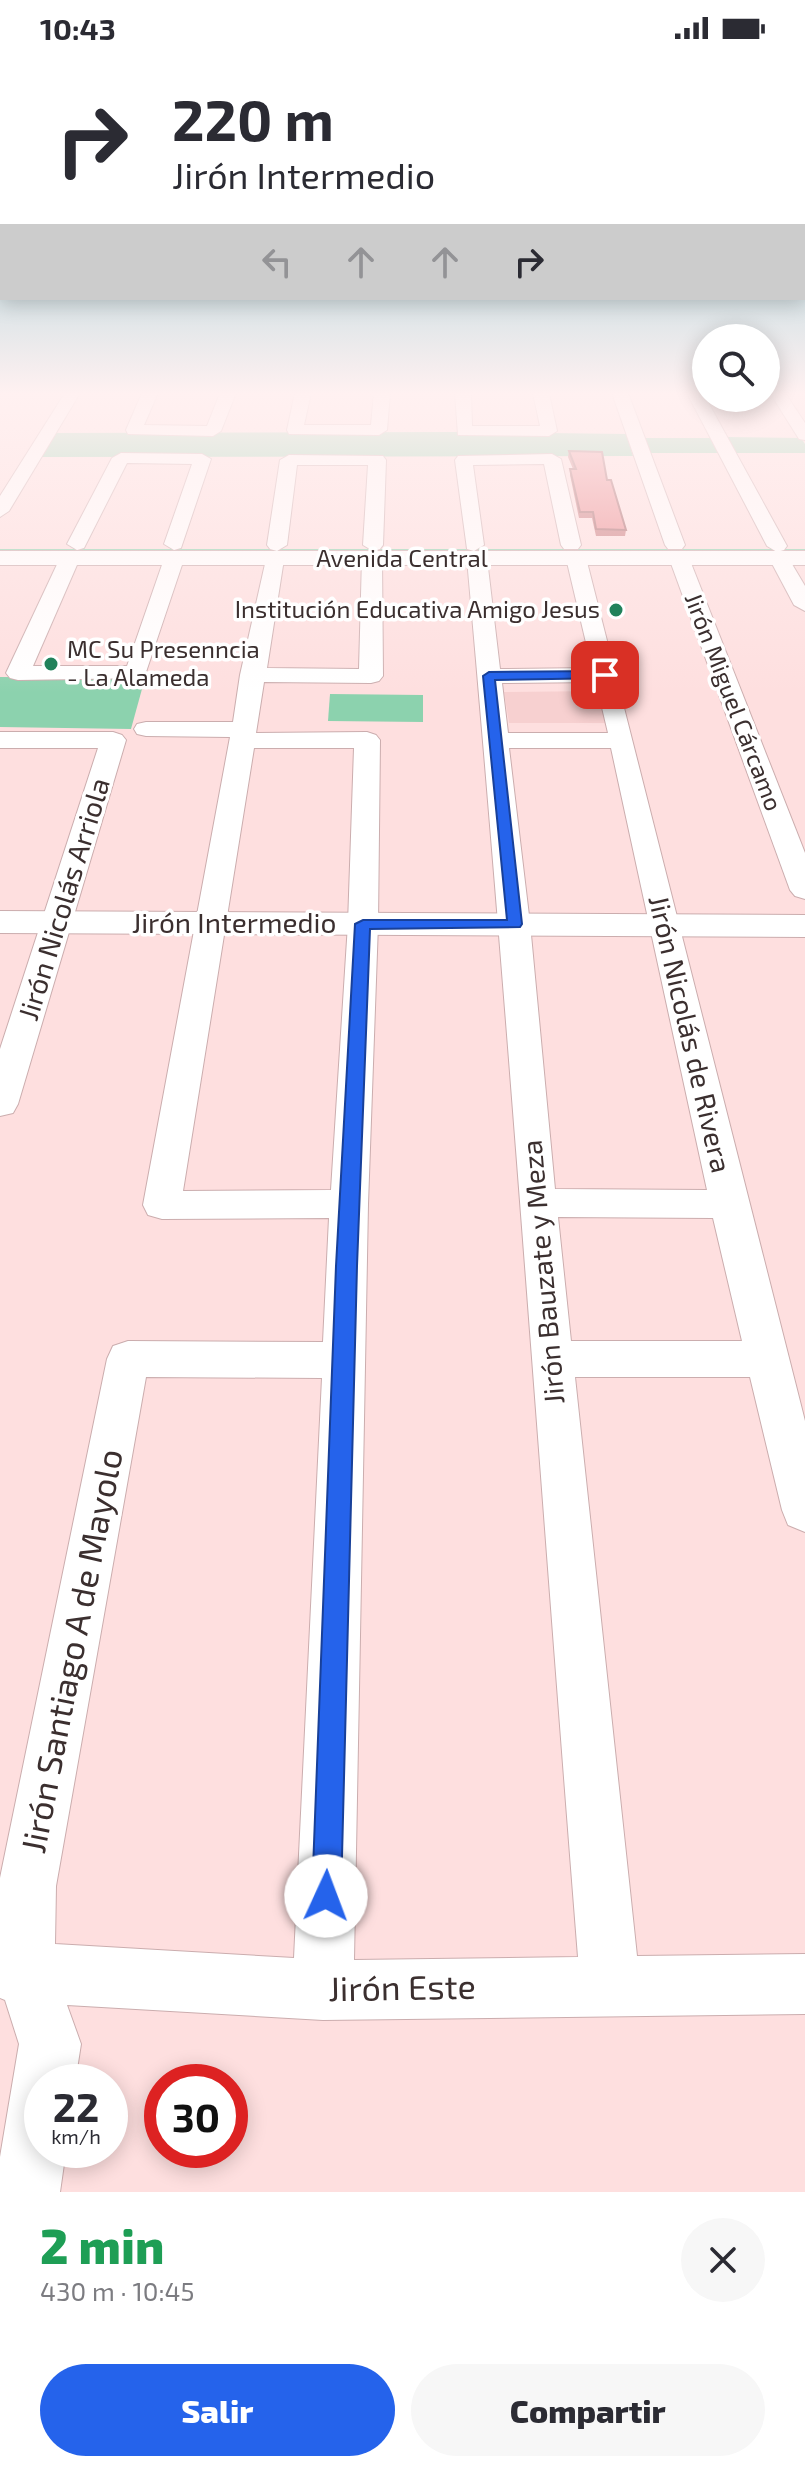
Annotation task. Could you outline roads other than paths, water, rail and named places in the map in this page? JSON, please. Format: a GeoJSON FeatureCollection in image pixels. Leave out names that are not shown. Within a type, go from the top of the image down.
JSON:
{"type":"FeatureCollection","features":[{"type":"Feature","properties":{"kind":"main road","name":"Avenida Central"},"geometry":{"type":"LineString","coordinates":[[0,544],[74,551],[174,552],[778,552],[805,546]]}},
{"type":"Feature","properties":{"kind":"main road","name":"Avenida Central"},"geometry":{"type":"LineString","coordinates":[[0,558],[74,551]]}},
{"type":"Feature","properties":{"kind":"main road","name":"Avenida Central"},"geometry":{"type":"LineString","coordinates":[[778,552],[805,558]]}},
{"type":"Feature","properties":{"kind":"main road","name":"Jirón Intermedio"},"geometry":{"type":"LineString","coordinates":[[0,922],[805,926]]}},
{"type":"Feature","properties":{"kind":"street"},"geometry":{"type":"LineString","coordinates":[[0,511],[11,493]]}},
{"type":"Feature","properties":{"kind":"street"},"geometry":{"type":"LineString","coordinates":[[103,493],[18,673],[136,673],[192,493]]}},
{"type":"Feature","properties":{"kind":"street"},"geometry":{"type":"LineString","coordinates":[[284,493],[162,1205],[349,1204]]}},
{"type":"Feature","properties":{"kind":"street"},"geometry":{"type":"LineString","coordinates":[[252,675],[371,676],[376,493]]}},
{"type":"Feature","properties":{"kind":"street","name":"Jirón Bauzate y Meza"},"geometry":{"type":"LineString","coordinates":[[468,493],[515,924],[537,1203],[610,1984]]}},
{"type":"Feature","properties":{"kind":"street","name":"Jirón Nicolás de Rivera"},"geometry":{"type":"LineString","coordinates":[[560,493],[805,1510]]}},
{"type":"Feature","properties":{"kind":"street","name":"Jirón Miguel Cárcamo"},"geometry":{"type":"LineString","coordinates":[[656,493],[805,890]]}},
{"type":"Feature","properties":{"kind":"street"},"geometry":{"type":"LineString","coordinates":[[747,493],[805,605]]}},
{"type":"Feature","properties":{"kind":"street"},"geometry":{"type":"LineString","coordinates":[[489,676],[605,675]]}},
{"type":"Feature","properties":{"kind":"street"},"geometry":{"type":"LineString","coordinates":[[146,729],[367,740],[363,924],[343,1360],[323,1990]]}},
{"type":"Feature","properties":{"kind":"street","name":"Jirón Nicolás Arriola"},"geometry":{"type":"LineString","coordinates":[[0,740],[113,740],[0,1104]]}},
{"type":"Feature","properties":{"kind":"street"},"geometry":{"type":"LineString","coordinates":[[497,741],[622,740]]}},
{"type":"Feature","properties":{"kind":"street"},"geometry":{"type":"LineString","coordinates":[[537,1203],[729,1204]]}},
{"type":"Feature","properties":{"kind":"street","name":"Jirón Santiago A de Mayolo"},"geometry":{"type":"LineString","coordinates":[[47,2064],[50,2044],[12,1971],[128,1359],[343,1360]]}},
{"type":"Feature","properties":{"kind":"street"},"geometry":{"type":"LineString","coordinates":[[551,1359],[769,1359]]}},
{"type":"Feature","properties":{"kind":"street","name":"Jirón Este"},"geometry":{"type":"LineString","coordinates":[[12,1971],[323,1990],[610,1984],[805,1984]]}},
{"type":"Feature","properties":{"kind":"street"},"geometry":{"type":"LineString","coordinates":[[27,2192],[31,2168]]}},
{"type":"Feature","properties":{"kind":"place","name":"Institución Educativa Amigo Jesus"},"geometry":{"type":"Point","coordinates":[616,610]}},
{"type":"Feature","properties":{"kind":"place","name":"MC Su Presenncia - La Alameda"},"geometry":{"type":"Point","coordinates":[51,664]}}]}
